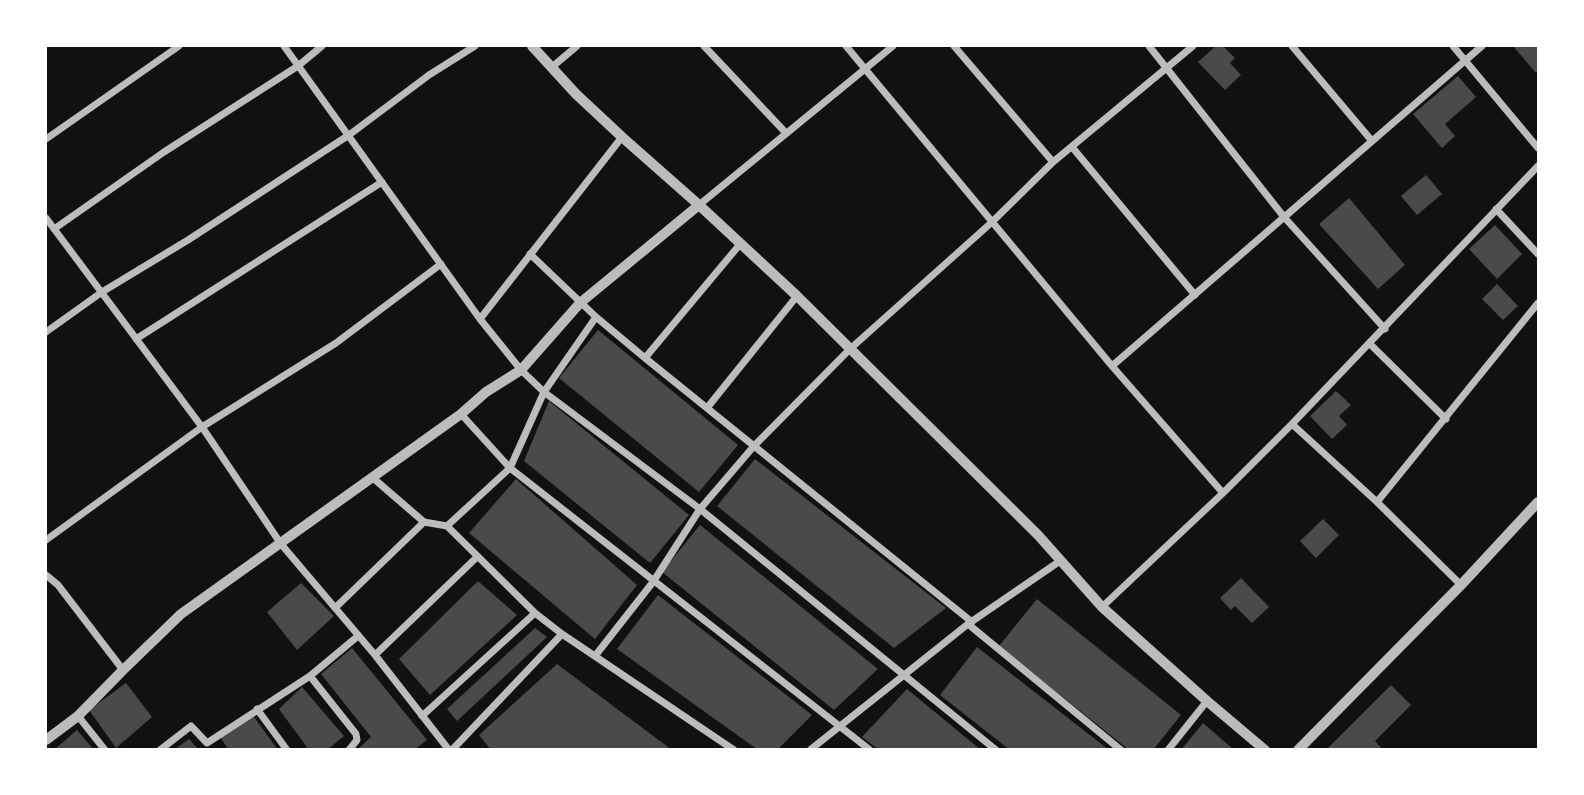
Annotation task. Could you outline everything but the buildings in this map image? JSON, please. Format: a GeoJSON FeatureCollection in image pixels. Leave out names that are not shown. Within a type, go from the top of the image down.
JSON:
{"type":"FeatureCollection","features":[{"type":"Feature","properties":{"kind":"street"},"geometry":{"type":"LineString","coordinates":[[46,139],[179,46]]}},
{"type":"Feature","properties":{"kind":"street"},"geometry":{"type":"LineString","coordinates":[[284,46],[480,319],[521,370],[544,393],[700,509],[996,750]]}},
{"type":"Feature","properties":{"kind":"street"},"geometry":{"type":"LineString","coordinates":[[54,229],[164,152],[298,66],[322,46]]}},
{"type":"Feature","properties":{"kind":"street"},"geometry":{"type":"LineString","coordinates":[[46,332],[102,292],[188,240],[349,135],[429,75],[475,46]]}},
{"type":"Feature","properties":{"kind":"street"},"geometry":{"type":"LineString","coordinates":[[532,46],[622,137],[797,296],[1038,535],[1102,607],[1265,750]]}},
{"type":"Feature","properties":{"kind":"street"},"geometry":{"type":"LineString","coordinates":[[552,68],[577,46]]}},
{"type":"Feature","properties":{"kind":"street"},"geometry":{"type":"LineString","coordinates":[[704,46],[786,133]]}},
{"type":"Feature","properties":{"kind":"street"},"geometry":{"type":"LineString","coordinates":[[846,46],[991,223],[1223,493]]}},
{"type":"Feature","properties":{"kind":"street"},"geometry":{"type":"LineString","coordinates":[[46,740],[78,716],[181,614],[461,414],[486,392],[521,370],[580,303],[893,46]]}},
{"type":"Feature","properties":{"kind":"street"},"geometry":{"type":"LineString","coordinates":[[954,46],[1054,162]]}},
{"type":"Feature","properties":{"kind":"street"},"geometry":{"type":"LineString","coordinates":[[1149,46],[1284,217],[1385,329]]}},
{"type":"Feature","properties":{"kind":"street"},"geometry":{"type":"LineString","coordinates":[[595,656],[653,582],[700,509],[754,446],[850,349],[991,223],[1054,162],[1193,46]]}},
{"type":"Feature","properties":{"kind":"street"},"geometry":{"type":"LineString","coordinates":[[1292,46],[1372,141]]}},
{"type":"Feature","properties":{"kind":"street"},"geometry":{"type":"LineString","coordinates":[[1453,46],[1538,148]]}},
{"type":"Feature","properties":{"kind":"street"},"geometry":{"type":"LineString","coordinates":[[1112,366],[1482,46]]}},
{"type":"Feature","properties":{"kind":"street"},"geometry":{"type":"LineString","coordinates":[[480,319],[622,137]]}},
{"type":"Feature","properties":{"kind":"street"},"geometry":{"type":"LineString","coordinates":[[1072,147],[1195,295]]}},
{"type":"Feature","properties":{"kind":"street"},"geometry":{"type":"LineString","coordinates":[[1102,607],[1292,424],[1538,166]]}},
{"type":"Feature","properties":{"kind":"street"},"geometry":{"type":"LineString","coordinates":[[136,339],[382,182]]}},
{"type":"Feature","properties":{"kind":"street"},"geometry":{"type":"LineString","coordinates":[[1496,209],[1538,254]]}},
{"type":"Feature","properties":{"kind":"street"},"geometry":{"type":"LineString","coordinates":[[46,218],[202,427],[281,544],[375,655],[450,750],[562,634]]}},
{"type":"Feature","properties":{"kind":"street"},"geometry":{"type":"LineString","coordinates":[[645,358],[741,243]]}},
{"type":"Feature","properties":{"kind":"street"},"geometry":{"type":"LineString","coordinates":[[530,254],[596,317],[1121,750]]}},
{"type":"Feature","properties":{"kind":"street"},"geometry":{"type":"LineString","coordinates":[[46,540],[202,427],[336,343],[441,264]]}},
{"type":"Feature","properties":{"kind":"street"},"geometry":{"type":"LineString","coordinates":[[706,408],[797,296]]}},
{"type":"Feature","properties":{"kind":"street"},"geometry":{"type":"LineString","coordinates":[[1377,502],[1538,303]]}},
{"type":"Feature","properties":{"kind":"street"},"geometry":{"type":"LineString","coordinates":[[447,526],[510,468],[544,393],[596,317]]}},
{"type":"Feature","properties":{"kind":"street"},"geometry":{"type":"LineString","coordinates":[[1370,344],[1446,419]]}},
{"type":"Feature","properties":{"kind":"street"},"geometry":{"type":"LineString","coordinates":[[461,414],[510,468],[870,750]]}},
{"type":"Feature","properties":{"kind":"street"},"geometry":{"type":"LineString","coordinates":[[1292,424],[1377,502],[1461,585]]}},
{"type":"Feature","properties":{"kind":"street"},"geometry":{"type":"LineString","coordinates":[[373,478],[424,522],[447,526],[535,612],[562,634],[734,750]]}},
{"type":"Feature","properties":{"kind":"street"},"geometry":{"type":"LineString","coordinates":[[1298,750],[1461,585],[1538,502]]}},
{"type":"Feature","properties":{"kind":"street"},"geometry":{"type":"LineString","coordinates":[[335,608],[424,522]]}},
{"type":"Feature","properties":{"kind":"street"},"geometry":{"type":"LineString","coordinates":[[375,655],[477,556]]}},
{"type":"Feature","properties":{"kind":"street"},"geometry":{"type":"LineString","coordinates":[[810,750],[970,623],[1060,561]]}},
{"type":"Feature","properties":{"kind":"street"},"geometry":{"type":"LineString","coordinates":[[46,575],[58,585],[123,670]]}},
{"type":"Feature","properties":{"kind":"street"},"geometry":{"type":"LineString","coordinates":[[422,716],[535,612]]}},
{"type":"Feature","properties":{"kind":"street"},"geometry":{"type":"LineString","coordinates":[[160,750],[191,726],[209,746],[257,709],[310,676],[358,635]]}},
{"type":"Feature","properties":{"kind":"street"},"geometry":{"type":"LineString","coordinates":[[310,676],[356,734],[357,740],[349,750]]}},
{"type":"Feature","properties":{"kind":"street"},"geometry":{"type":"LineString","coordinates":[[1168,750],[1207,701]]}},
{"type":"Feature","properties":{"kind":"street"},"geometry":{"type":"LineString","coordinates":[[257,709],[287,750]]}},
{"type":"Feature","properties":{"kind":"street"},"geometry":{"type":"LineString","coordinates":[[78,716],[106,750]]}}]}
